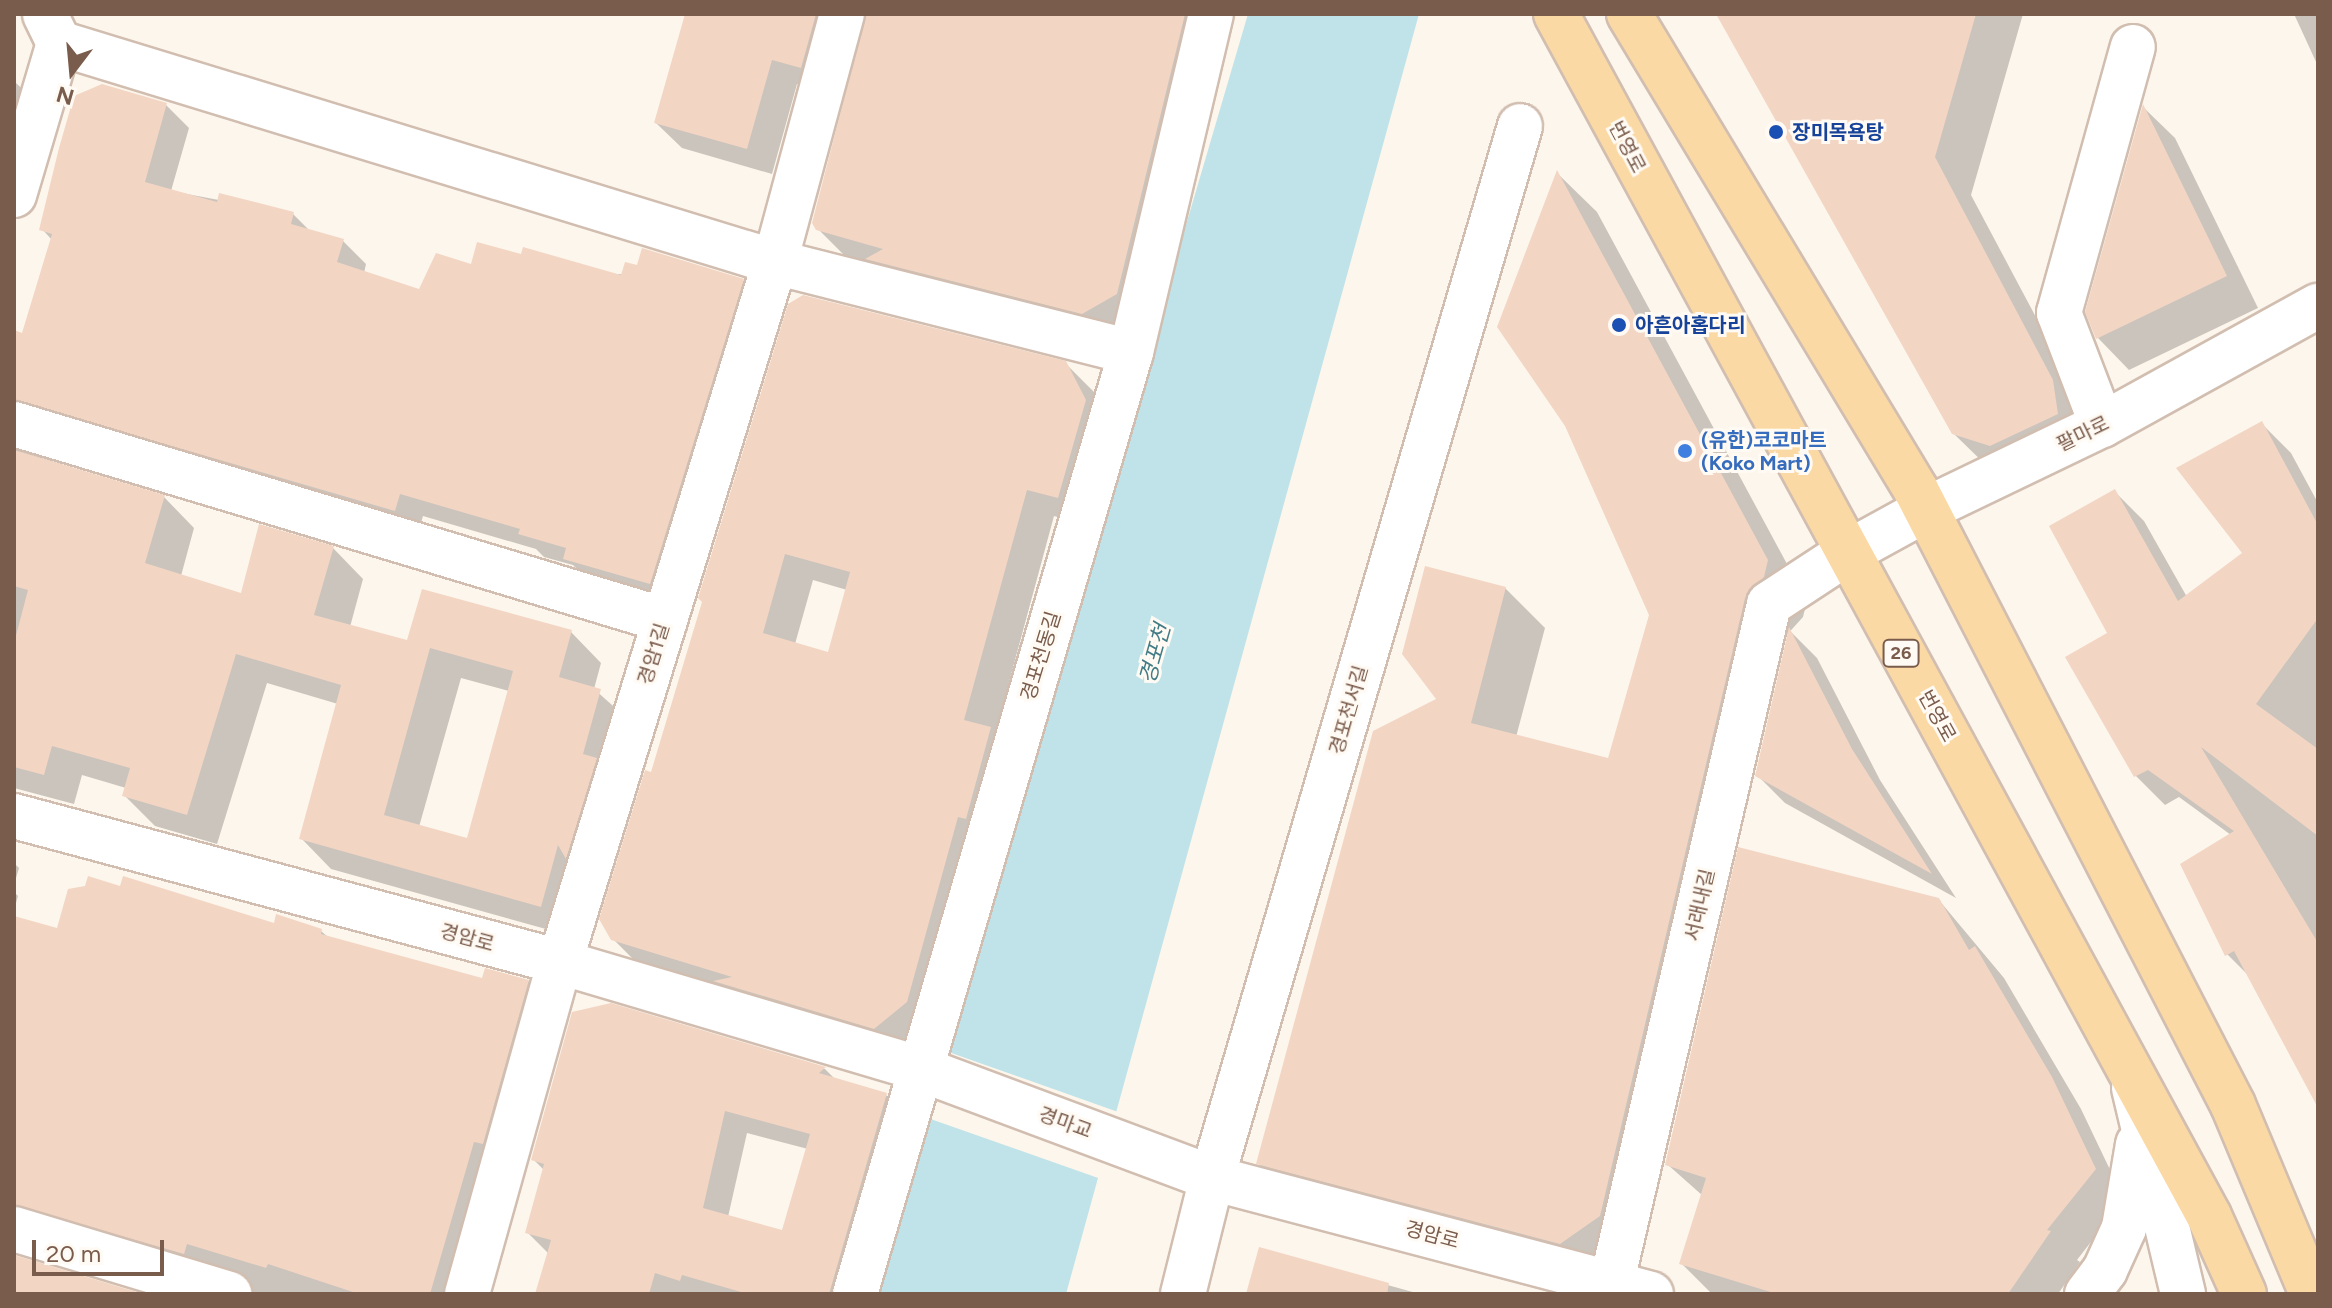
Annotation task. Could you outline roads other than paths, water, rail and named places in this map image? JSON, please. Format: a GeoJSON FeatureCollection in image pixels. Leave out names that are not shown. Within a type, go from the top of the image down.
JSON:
{"type":"FeatureCollection","features":[{"type":"Feature","properties":{"kind":"main road","name":"번영로"},"geometry":{"type":"LineString","coordinates":[[1556,14],[1845,554],[2209,1216],[2244,1294]]}},
{"type":"Feature","properties":{"kind":"main road"},"geometry":{"type":"LineString","coordinates":[[1629,14],[1925,510],[2233,1105],[2312,1294]]}},
{"type":"Feature","properties":{"kind":"main road"},"geometry":{"type":"LineString","coordinates":[[2233,1105],[2318,1227]]}},
{"type":"Feature","properties":{"kind":"street","name":"경암1길"},"geometry":{"type":"LineString","coordinates":[[467,1294],[560,962],[775,262],[842,14]]}},
{"type":"Feature","properties":{"kind":"street","name":"경포천동길"},"geometry":{"type":"LineString","coordinates":[[855,1294],[918,1068],[1131,352],[1211,14]]}},
{"type":"Feature","properties":{"kind":"street"},"geometry":{"type":"LineString","coordinates":[[14,195],[52,28],[775,262],[1131,352]]}},
{"type":"Feature","properties":{"kind":"street"},"geometry":{"type":"LineString","coordinates":[[2102,425],[2059,313],[2133,47]]}},
{"type":"Feature","properties":{"kind":"street","name":"경포천서길"},"geometry":{"type":"LineString","coordinates":[[1183,1294],[1212,1178],[1520,126]]}},
{"type":"Feature","properties":{"kind":"street","name":"팔마로"},"geometry":{"type":"LineString","coordinates":[[1845,554],[1925,510],[2102,425],[2318,306]]}},
{"type":"Feature","properties":{"kind":"street"},"geometry":{"type":"LineString","coordinates":[[14,424],[665,620]]}},
{"type":"Feature","properties":{"kind":"street","name":"서래내길"},"geometry":{"type":"LineString","coordinates":[[1624,1290],[1769,604],[1845,554]]}},
{"type":"Feature","properties":{"kind":"street","name":"경암로"},"geometry":{"type":"LineString","coordinates":[[14,816],[560,962],[918,1068]]}},
{"type":"Feature","properties":{"kind":"street","name":"경마교"},"geometry":{"type":"LineString","coordinates":[[918,1068],[1212,1178]]}},
{"type":"Feature","properties":{"kind":"street"},"geometry":{"type":"LineString","coordinates":[[2132,1078],[2183,1294]]}},
{"type":"Feature","properties":{"kind":"street"},"geometry":{"type":"LineString","coordinates":[[2087,1294],[2105,1270],[2124,1228],[2141,1126]]}},
{"type":"Feature","properties":{"kind":"street","name":"경암로"},"geometry":{"type":"LineString","coordinates":[[1212,1178],[1624,1290]]}},
{"type":"Feature","properties":{"kind":"street"},"geometry":{"type":"LineString","coordinates":[[14,1229],[229,1294]]}},
{"type":"Feature","properties":{"kind":"water","name":"경포천"},"geometry":{"type":"Polygon","coordinates":[[[1248,14],[1419,14],[1066,1294],[879,1294],[941,1059],[1248,14]]]}},
{"type":"Feature","properties":{"kind":"place","name":"장미목욕탕"},"geometry":{"type":"Point","coordinates":[1776,132]}},
{"type":"Feature","properties":{"kind":"place","name":"아흔아홉다리"},"geometry":{"type":"Point","coordinates":[1619,325]}},
{"type":"Feature","properties":{"kind":"place","name":"(유한)코코마트 (Koko Mart)"},"geometry":{"type":"Point","coordinates":[1685,451]}}]}
